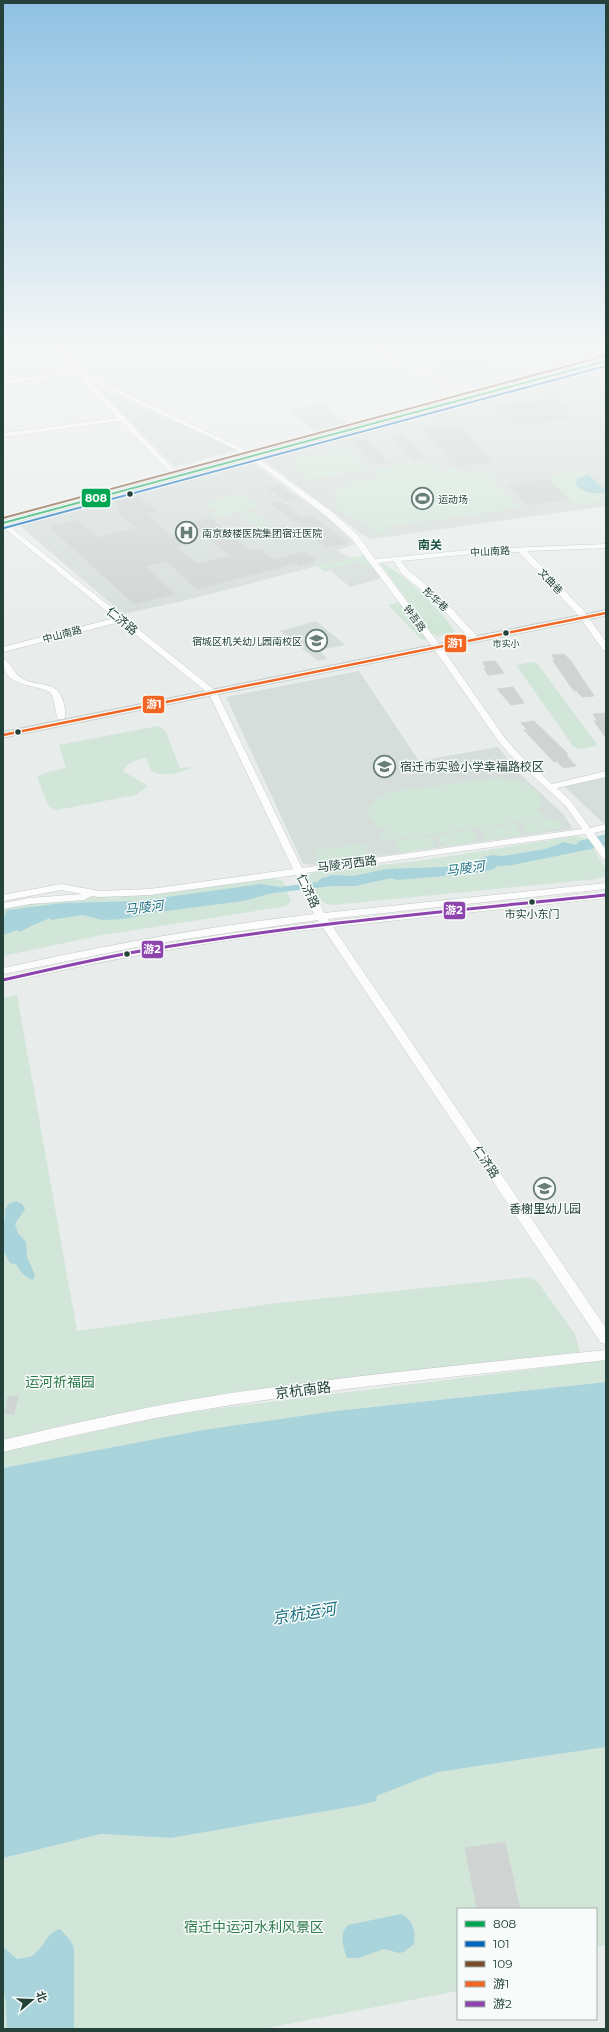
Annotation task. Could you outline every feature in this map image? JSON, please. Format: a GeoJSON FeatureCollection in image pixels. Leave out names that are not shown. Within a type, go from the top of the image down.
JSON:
{"type":"FeatureCollection","features":[{"type":"Feature","properties":{"kind":"main road"},"geometry":{"type":"LineString","coordinates":[[3,523],[307,438]]}},
{"type":"Feature","properties":{"kind":"main road"},"geometry":{"type":"LineString","coordinates":[[3,517],[308,438]]}},
{"type":"Feature","properties":{"kind":"main road"},"geometry":{"type":"LineString","coordinates":[[584,618],[606,608]]}},
{"type":"Feature","properties":{"kind":"main road"},"geometry":{"type":"LineString","coordinates":[[3,735],[210,690],[473,637],[606,613]]}},
{"type":"Feature","properties":{"kind":"main road"},"geometry":{"type":"LineString","coordinates":[[3,728],[210,690]]}},
{"type":"Feature","properties":{"kind":"street"},"geometry":{"type":"LineString","coordinates":[[140,438],[173,472]]}},
{"type":"Feature","properties":{"kind":"street","name":"钟吾路"},"geometry":{"type":"LineString","coordinates":[[214,438],[248,454],[344,527],[363,546],[502,740],[568,803],[606,857]]}},
{"type":"Feature","properties":{"kind":"street","name":"仁济路"},"geometry":{"type":"LineString","coordinates":[[3,523],[120,619],[210,690],[322,920],[606,1339]]}},
{"type":"Feature","properties":{"kind":"street","name":"中山南路"},"geometry":{"type":"LineString","coordinates":[[374,561],[480,551],[606,546]]}},
{"type":"Feature","properties":{"kind":"street","name":"文曲巷"},"geometry":{"type":"LineString","coordinates":[[521,549],[584,618],[606,648]]}},
{"type":"Feature","properties":{"kind":"street","name":"彤华巷"},"geometry":{"type":"LineString","coordinates":[[396,559],[404,571],[440,601],[473,637]]}},
{"type":"Feature","properties":{"kind":"street","name":"中山南路"},"geometry":{"type":"LineString","coordinates":[[3,650],[120,619]]}},
{"type":"Feature","properties":{"kind":"street"},"geometry":{"type":"LineString","coordinates":[[3,662],[16,678],[55,692],[60,699],[61,717]]}},
{"type":"Feature","properties":{"kind":"street"},"geometry":{"type":"LineString","coordinates":[[550,787],[606,774]]}},
{"type":"Feature","properties":{"kind":"street","name":"马陵河西路"},"geometry":{"type":"LineString","coordinates":[[3,898],[62,887],[110,894],[150,892],[298,870],[591,834],[606,827]]}},
{"type":"Feature","properties":{"kind":"street"},"geometry":{"type":"LineString","coordinates":[[3,971],[92,951],[322,920],[606,886]]}},
{"type":"Feature","properties":{"kind":"street","name":"马陵河西路"},"geometry":{"type":"LineString","coordinates":[[3,906],[30,901],[84,897],[88,892]]}},
{"type":"Feature","properties":{"kind":"street"},"geometry":{"type":"LineString","coordinates":[[3,980],[98,958],[322,920],[606,895]]}},
{"type":"Feature","properties":{"kind":"street","name":"京杭南路"},"geometry":{"type":"LineString","coordinates":[[3,1446],[133,1416],[208,1403],[291,1391],[606,1355]]}},
{"type":"Feature","properties":{"kind":"shaded area"},"geometry":{"type":"Polygon","coordinates":[[[146,438],[210,438],[237,450],[175,467],[146,438]]]}},
{"type":"Feature","properties":{"kind":"shaded area"},"geometry":{"type":"Polygon","coordinates":[[[337,438],[606,438],[606,506],[372,539],[363,535],[261,458],[337,438]]]}},
{"type":"Feature","properties":{"kind":"shaded area","name":"南京鼓楼医院集团宿迁医院"},"geometry":{"type":"Polygon","coordinates":[[[253,463],[328,518],[355,544],[337,550],[350,558],[365,555],[382,578],[350,587],[330,570],[325,572],[317,566],[187,600],[123,614],[19,525],[253,463]]]}},
{"type":"Feature","properties":{"kind":"shaded area","name":"宿城区机关幼儿园南校区"},"geometry":{"type":"Polygon","coordinates":[[[316,621],[345,645],[319,650],[327,659],[318,661],[280,631],[316,621]]]}},
{"type":"Feature","properties":{"kind":"shaded area","name":"宿迁市实验小学幸福路校区"},"geometry":{"type":"Polygon","coordinates":[[[359,671],[419,761],[498,747],[519,773],[563,814],[573,829],[314,865],[303,864],[226,697],[359,671]]]}},
{"type":"Feature","properties":{"kind":"shaded area"},"geometry":{"type":"Polygon","coordinates":[[[606,777],[606,823],[604,824],[565,787],[606,777]]]}},
{"type":"Feature","properties":{"kind":"green space"},"geometry":{"type":"Polygon","coordinates":[[[349,450],[366,471],[307,479],[291,458],[349,450]]]}},
{"type":"Feature","properties":{"kind":"green space"},"geometry":{"type":"Polygon","coordinates":[[[433,462],[439,468],[410,472],[405,465],[433,462]]]}},
{"type":"Feature","properties":{"kind":"green space"},"geometry":{"type":"Polygon","coordinates":[[[403,466],[409,472],[380,476],[374,469],[403,466]]]}},
{"type":"Feature","properties":{"kind":"green space"},"geometry":{"type":"Polygon","coordinates":[[[455,468],[466,473],[488,473],[520,508],[384,527],[387,532],[375,534],[365,523],[343,513],[335,503],[339,496],[331,493],[336,488],[342,489],[348,486],[346,483],[455,468]]]}},
{"type":"Feature","properties":{"kind":"green space"},"geometry":{"type":"Polygon","coordinates":[[[585,471],[588,474],[577,479],[577,486],[589,492],[606,493],[606,501],[576,505],[548,477],[585,471]]]}},
{"type":"Feature","properties":{"kind":"green space"},"geometry":{"type":"Polygon","coordinates":[[[242,493],[260,507],[219,517],[210,513],[216,512],[204,503],[242,493]]]}},
{"type":"Feature","properties":{"kind":"green space"},"geometry":{"type":"Polygon","coordinates":[[[255,513],[271,525],[258,528],[243,516],[255,513]]]}},
{"type":"Feature","properties":{"kind":"green space"},"geometry":{"type":"Polygon","coordinates":[[[365,555],[375,568],[370,569],[361,561],[323,570],[317,566],[365,555]]]}},
{"type":"Feature","properties":{"kind":"green space"},"geometry":{"type":"Polygon","coordinates":[[[380,563],[388,566],[421,593],[443,615],[455,632],[437,636],[431,633],[380,563]]]}},
{"type":"Feature","properties":{"kind":"green space"},"geometry":{"type":"Polygon","coordinates":[[[401,602],[428,639],[422,640],[388,605],[401,602]]]}},
{"type":"Feature","properties":{"kind":"green space"},"geometry":{"type":"Polygon","coordinates":[[[533,662],[537,663],[596,743],[596,746],[579,749],[573,746],[516,665],[533,662]]]}},
{"type":"Feature","properties":{"kind":"green space"},"geometry":{"type":"Polygon","coordinates":[[[158,726],[165,730],[180,768],[193,767],[179,773],[162,774],[152,772],[146,758],[130,763],[123,771],[148,786],[136,795],[57,810],[49,807],[37,777],[47,772],[66,768],[59,745],[158,726]]]}},
{"type":"Feature","properties":{"kind":"green space"},"geometry":{"type":"Polygon","coordinates":[[[495,778],[509,779],[523,783],[535,790],[542,803],[537,813],[542,812],[545,818],[383,841],[379,835],[390,833],[379,828],[369,816],[369,808],[372,803],[389,792],[495,778]]]}},
{"type":"Feature","properties":{"kind":"green space"},"geometry":{"type":"Polygon","coordinates":[[[556,818],[563,828],[528,833],[522,822],[556,818]]]}},
{"type":"Feature","properties":{"kind":"green space"},"geometry":{"type":"Polygon","coordinates":[[[515,824],[522,835],[487,840],[480,829],[515,824]]]}},
{"type":"Feature","properties":{"kind":"green space"},"geometry":{"type":"Polygon","coordinates":[[[472,830],[479,841],[444,846],[437,835],[472,830]]]}},
{"type":"Feature","properties":{"kind":"green space"},"geometry":{"type":"Polygon","coordinates":[[[430,836],[436,847],[400,853],[394,841],[430,836]]]}},
{"type":"Feature","properties":{"kind":"green space"},"geometry":{"type":"Polygon","coordinates":[[[576,836],[588,840],[606,869],[605,876],[597,879],[333,905],[319,900],[307,878],[310,874],[317,872],[419,861],[576,836]]]}},
{"type":"Feature","properties":{"kind":"green space"},"geometry":{"type":"Polygon","coordinates":[[[364,844],[369,857],[319,863],[314,850],[364,844]]]}},
{"type":"Feature","properties":{"kind":"green space"},"geometry":{"type":"Polygon","coordinates":[[[273,878],[283,881],[291,900],[287,906],[97,936],[3,956],[3,908],[61,899],[142,895],[273,878]]]}},
{"type":"Feature","properties":{"kind":"green space","name":"运河祈福园"},"geometry":{"type":"Polygon","coordinates":[[[17,995],[77,1331],[278,1303],[530,1277],[537,1281],[575,1334],[580,1352],[352,1379],[3,1442],[3,998],[17,995]]]}},
{"type":"Feature","properties":{"kind":"green space"},"geometry":{"type":"Polygon","coordinates":[[[606,1360],[606,1382],[335,1411],[203,1430],[3,1468],[3,1452],[152,1419],[213,1409],[606,1360]]]}},
{"type":"Feature","properties":{"kind":"green space","name":"宿迁中运河水利风景区"},"geometry":{"type":"Polygon","coordinates":[[[606,1747],[606,1945],[597,1947],[597,1908],[457,1908],[457,1991],[262,2029],[3,2029],[3,1858],[101,1834],[171,1838],[361,1805],[377,1796],[438,1772],[606,1747]]]}},
{"type":"Feature","properties":{"kind":"water"},"geometry":{"type":"Polygon","coordinates":[[[588,474],[606,491],[606,493],[584,491],[577,486],[575,483],[577,479],[588,474]]]}},
{"type":"Feature","properties":{"kind":"water","name":"马陵河"},"geometry":{"type":"Polygon","coordinates":[[[606,834],[606,846],[512,865],[497,866],[494,869],[483,872],[397,880],[391,878],[356,886],[333,886],[273,893],[243,901],[159,912],[124,919],[103,920],[82,915],[51,920],[50,918],[20,932],[17,930],[3,935],[3,919],[7,910],[63,903],[138,901],[261,884],[280,887],[318,882],[320,879],[332,875],[353,876],[386,869],[444,867],[477,860],[491,855],[503,856],[545,849],[564,842],[576,845],[579,841],[606,834]]]}},
{"type":"Feature","properties":{"kind":"water"},"geometry":{"type":"Polygon","coordinates":[[[16,1201],[22,1204],[25,1209],[15,1224],[18,1233],[26,1242],[27,1257],[35,1275],[33,1280],[23,1274],[16,1264],[10,1263],[3,1250],[3,1222],[5,1220],[5,1210],[8,1204],[16,1201]]]}},
{"type":"Feature","properties":{"kind":"water","name":"京杭运河"},"geometry":{"type":"Polygon","coordinates":[[[606,1382],[606,1747],[438,1772],[377,1796],[376,1801],[361,1805],[171,1838],[101,1834],[3,1858],[3,1468],[203,1430],[335,1411],[606,1382]]]}},
{"type":"Feature","properties":{"kind":"water"},"geometry":{"type":"Polygon","coordinates":[[[401,1914],[408,1919],[413,1926],[414,1944],[404,1952],[399,1953],[384,1949],[358,1958],[347,1958],[343,1945],[343,1932],[348,1925],[401,1914]]]}},
{"type":"Feature","properties":{"kind":"water"},"geometry":{"type":"Polygon","coordinates":[[[60,1929],[71,1941],[74,1949],[74,2029],[7,2029],[6,2004],[3,1986],[3,1947],[17,1959],[29,1957],[40,1949],[51,1934],[60,1929]]]}},
{"type":"Feature","properties":{"kind":"building"},"geometry":{"type":"Polygon","coordinates":[[[394,438],[406,438],[424,458],[413,460],[394,438]]]}},
{"type":"Feature","properties":{"kind":"building"},"geometry":{"type":"Polygon","coordinates":[[[430,438],[471,438],[493,462],[455,467],[445,458],[448,457],[430,438]]]}},
{"type":"Feature","properties":{"kind":"building"},"geometry":{"type":"Polygon","coordinates":[[[367,440],[387,463],[373,465],[353,442],[367,440]]]}},
{"type":"Feature","properties":{"kind":"building"},"geometry":{"type":"Polygon","coordinates":[[[549,479],[569,499],[527,505],[508,485],[549,479]]]}},
{"type":"Feature","properties":{"kind":"building"},"geometry":{"type":"Polygon","coordinates":[[[279,485],[296,498],[285,500],[267,488],[279,485]]]}},
{"type":"Feature","properties":{"kind":"building"},"geometry":{"type":"Polygon","coordinates":[[[138,497],[156,510],[146,514],[183,545],[176,547],[197,564],[230,556],[197,529],[199,528],[192,522],[210,518],[251,551],[260,549],[273,560],[305,552],[316,561],[299,566],[297,563],[197,589],[166,561],[145,566],[175,594],[134,604],[50,527],[77,520],[97,538],[137,528],[116,511],[120,510],[117,507],[120,506],[115,503],[138,497]]]}},
{"type":"Feature","properties":{"kind":"building"},"geometry":{"type":"Polygon","coordinates":[[[280,501],[302,517],[311,515],[347,542],[325,548],[302,527],[271,504],[280,501]]]}},
{"type":"Feature","properties":{"kind":"building"},"geometry":{"type":"Polygon","coordinates":[[[564,654],[570,660],[594,696],[582,697],[577,691],[574,691],[553,661],[555,661],[552,655],[564,654]]]}},
{"type":"Feature","properties":{"kind":"building"},"geometry":{"type":"Polygon","coordinates":[[[495,661],[504,673],[488,675],[484,668],[486,668],[483,662],[495,661]]]}},
{"type":"Feature","properties":{"kind":"building"},"geometry":{"type":"Polygon","coordinates":[[[513,687],[524,703],[511,705],[497,689],[513,687]]]}},
{"type":"Feature","properties":{"kind":"building"},"geometry":{"type":"Polygon","coordinates":[[[606,713],[606,738],[594,721],[597,721],[593,714],[606,713]]]}},
{"type":"Feature","properties":{"kind":"building"},"geometry":{"type":"Polygon","coordinates":[[[534,721],[568,754],[566,755],[576,766],[563,768],[557,761],[554,762],[524,730],[527,729],[521,723],[534,721]]]}},
{"type":"Feature","properties":{"kind":"building"},"geometry":{"type":"Polygon","coordinates":[[[8,1396],[18,1396],[14,1414],[5,1414],[8,1396]]]}},
{"type":"Feature","properties":{"kind":"building"},"geometry":{"type":"Polygon","coordinates":[[[505,1842],[520,1908],[477,1908],[465,1848],[505,1842]]]}},
{"type":"Feature","properties":{"kind":"transit line","name":"109"},"geometry":{"type":"LineString","coordinates":[[3,518],[301,438]]}},
{"type":"Feature","properties":{"kind":"transit line","name":"808"},"geometry":{"type":"LineString","coordinates":[[3,523],[320,438]]}},
{"type":"Feature","properties":{"kind":"transit line","name":"101"},"geometry":{"type":"LineString","coordinates":[[4,528],[339,438]]}},
{"type":"Feature","properties":{"kind":"transit line","name":"游1"},"geometry":{"type":"LineString","coordinates":[[3,735],[606,613]]}},
{"type":"Feature","properties":{"kind":"transit line","name":"游2"},"geometry":{"type":"LineString","coordinates":[[3,980],[134,952],[209,940],[379,918],[606,895]]}},
{"type":"Feature","properties":{"kind":"place","name":"运动场"},"geometry":{"type":"Point","coordinates":[423,499]}},
{"type":"Feature","properties":{"kind":"place","name":"南京鼓楼医院集团宿迁医院"},"geometry":{"type":"Point","coordinates":[186,533]}},
{"type":"Feature","properties":{"kind":"place","name":"市实小"},"geometry":{"type":"Point","coordinates":[506,633]}},
{"type":"Feature","properties":{"kind":"place","name":"宿城区机关幼儿园南校区"},"geometry":{"type":"Point","coordinates":[317,641]}},
{"type":"Feature","properties":{"kind":"place","name":"宿迁市实验小学幸福路校区"},"geometry":{"type":"Point","coordinates":[385,767]}},
{"type":"Feature","properties":{"kind":"place","name":"市实小东门"},"geometry":{"type":"Point","coordinates":[532,902]}},
{"type":"Feature","properties":{"kind":"place","name":"香榭里幼儿园"},"geometry":{"type":"Point","coordinates":[545,1188]}},
{"type":"Feature","properties":{"kind":"district","name":"南关"},"geometry":{"type":"Point","coordinates":[430,545]}}]}
